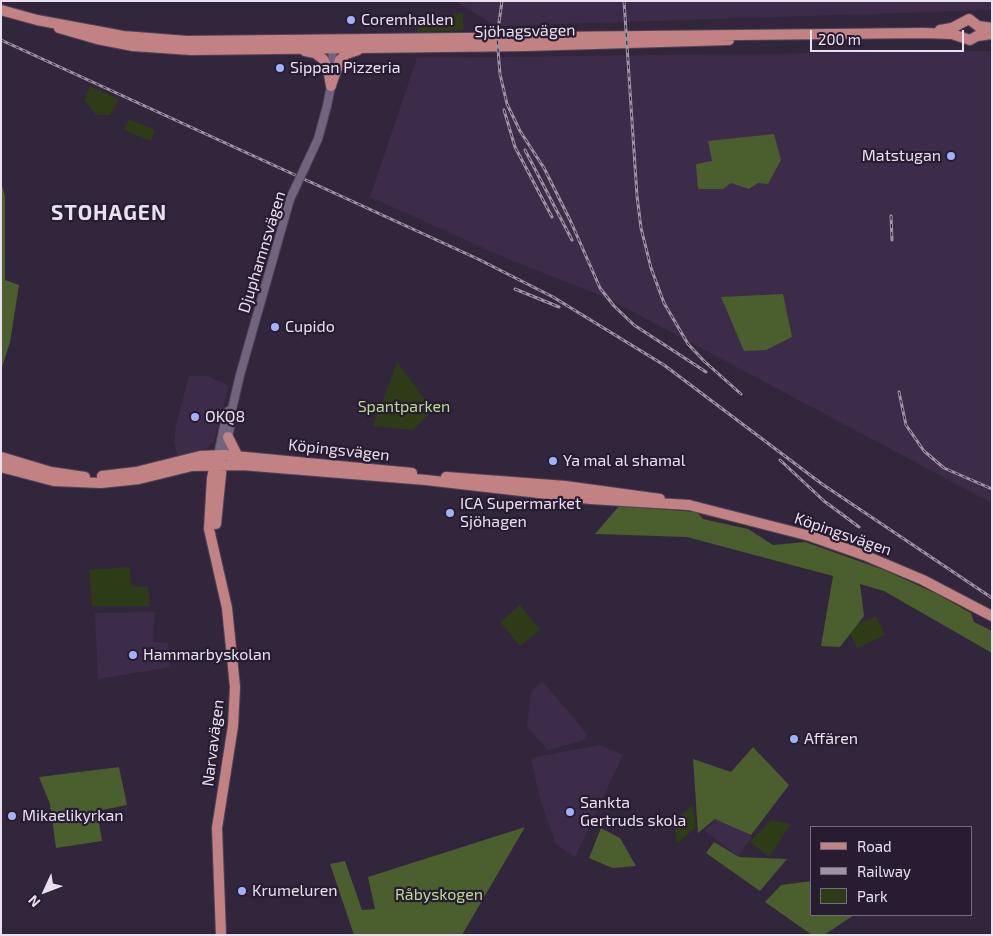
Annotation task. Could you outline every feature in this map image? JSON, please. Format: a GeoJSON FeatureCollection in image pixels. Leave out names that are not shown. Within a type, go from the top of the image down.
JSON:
{"type":"FeatureCollection","features":[{"type":"Feature","properties":{"kind":"main road","name":"Sjöhagsvägen"},"geometry":{"type":"LineString","coordinates":[[1,10],[44,21],[124,36],[172,40],[336,44],[379,42],[387,39],[421,44]]}},
{"type":"Feature","properties":{"kind":"main road","name":"Sjöhagsvägen"},"geometry":{"type":"LineString","coordinates":[[923,33],[952,28],[970,20],[978,31],[992,34]]}},
{"type":"Feature","properties":{"kind":"main road","name":"Sjöhagsvägen"},"geometry":{"type":"LineString","coordinates":[[44,21],[66,31],[90,37],[151,47],[226,49],[293,48],[333,43],[365,48],[421,44],[923,33],[961,36],[970,40],[978,31],[992,28]]}},
{"type":"Feature","properties":{"kind":"main road"},"geometry":{"type":"LineString","coordinates":[[960,24],[961,36]]}},
{"type":"Feature","properties":{"kind":"main road"},"geometry":{"type":"LineString","coordinates":[[151,47],[172,40],[179,44],[209,45],[226,49]]}},
{"type":"Feature","properties":{"kind":"main road"},"geometry":{"type":"LineString","coordinates":[[293,48],[315,53],[324,59],[331,86]]}},
{"type":"Feature","properties":{"kind":"main road"},"geometry":{"type":"LineString","coordinates":[[331,86],[343,57],[365,48]]}},
{"type":"Feature","properties":{"kind":"main road"},"geometry":{"type":"LineString","coordinates":[[219,485],[225,471],[236,460],[228,437]]}},
{"type":"Feature","properties":{"kind":"main road","name":"Köpingsvägen"},"geometry":{"type":"LineString","coordinates":[[1,457],[50,472],[81,477],[127,473],[200,456],[220,460],[266,458],[450,477],[588,488],[652,497],[744,518],[864,555],[923,580],[992,616]]}},
{"type":"Feature","properties":{"kind":"main road"},"geometry":{"type":"LineString","coordinates":[[1,467],[38,478],[81,483],[138,479],[183,465],[220,460],[257,461],[266,458]]}},
{"type":"Feature","properties":{"kind":"main road","name":"Narvavägen"},"geometry":{"type":"LineString","coordinates":[[215,555],[220,460]]}},
{"type":"Feature","properties":{"kind":"main road","name":"Narvavägen"},"geometry":{"type":"LineString","coordinates":[[220,460],[209,517],[210,541],[227,608],[234,687],[233,726],[217,828],[222,935]]}},
{"type":"Feature","properties":{"kind":"main road","name":"Köpingsvägen"},"geometry":{"type":"LineString","coordinates":[[236,460],[591,500],[676,504]]}},
{"type":"Feature","properties":{"kind":"street","name":"Djuphamnsvägen"},"geometry":{"type":"LineString","coordinates":[[220,460],[234,414],[232,409],[284,214],[318,139],[331,86],[333,43]]}},
{"type":"Feature","properties":{"kind":"street","name":"Djuphamnsvägen"},"geometry":{"type":"LineString","coordinates":[[220,460],[227,412],[232,409]]}},
{"type":"Feature","properties":{"kind":"shaded area"},"geometry":{"type":"Polygon","coordinates":[[[455,1],[992,1],[992,10],[496,26],[455,1]]]}},
{"type":"Feature","properties":{"kind":"shaded area"},"geometry":{"type":"Polygon","coordinates":[[[992,51],[992,503],[607,298],[510,260],[370,197],[417,58],[992,51]]]}},
{"type":"Feature","properties":{"kind":"shaded area"},"geometry":{"type":"Polygon","coordinates":[[[189,376],[208,376],[229,386],[214,441],[203,451],[178,456],[174,443],[176,425],[189,376]]]}},
{"type":"Feature","properties":{"kind":"shaded area","name":"Hammarbyskolan"},"geometry":{"type":"Polygon","coordinates":[[[155,612],[153,642],[168,643],[170,667],[98,679],[95,613],[155,612]]]}},
{"type":"Feature","properties":{"kind":"shaded area"},"geometry":{"type":"Polygon","coordinates":[[[542,681],[587,734],[585,740],[548,750],[527,726],[531,693],[542,681]]]}},
{"type":"Feature","properties":{"kind":"shaded area","name":"Sankta Gertruds skola"},"geometry":{"type":"Polygon","coordinates":[[[600,745],[623,755],[575,857],[556,844],[540,800],[531,758],[600,745]]]}},
{"type":"Feature","properties":{"kind":"shaded area"},"geometry":{"type":"Polygon","coordinates":[[[721,815],[752,837],[738,856],[705,831],[721,815]]]}},
{"type":"Feature","properties":{"kind":"green space"},"geometry":{"type":"Polygon","coordinates":[[[463,13],[463,30],[418,32],[416,20],[463,13]]]}},
{"type":"Feature","properties":{"kind":"green space"},"geometry":{"type":"Polygon","coordinates":[[[90,86],[119,99],[110,115],[96,115],[84,100],[90,86]]]}},
{"type":"Feature","properties":{"kind":"green space"},"geometry":{"type":"Polygon","coordinates":[[[129,119],[155,130],[151,141],[124,130],[129,119]]]}},
{"type":"Feature","properties":{"kind":"green space"},"geometry":{"type":"Polygon","coordinates":[[[774,134],[781,160],[768,184],[758,183],[749,189],[731,183],[723,189],[698,189],[696,164],[712,161],[708,141],[774,134]]]}},
{"type":"Feature","properties":{"kind":"green space"},"geometry":{"type":"Polygon","coordinates":[[[1,182],[5,196],[5,280],[19,285],[10,342],[1,370],[1,182]]]}},
{"type":"Feature","properties":{"kind":"green space"},"geometry":{"type":"Polygon","coordinates":[[[783,294],[792,337],[766,350],[744,351],[721,297],[783,294]]]}},
{"type":"Feature","properties":{"kind":"green space","name":"Spantparken"},"geometry":{"type":"Polygon","coordinates":[[[397,362],[433,410],[413,430],[373,426],[397,362]]]}},
{"type":"Feature","properties":{"kind":"green space"},"geometry":{"type":"Polygon","coordinates":[[[619,506],[697,512],[703,519],[748,529],[773,545],[805,542],[884,570],[937,594],[971,613],[974,622],[992,631],[992,653],[884,591],[860,584],[864,616],[840,647],[821,646],[833,576],[687,537],[595,534],[619,506]]]}},
{"type":"Feature","properties":{"kind":"green space"},"geometry":{"type":"Polygon","coordinates":[[[130,567],[131,586],[148,587],[150,606],[92,606],[89,570],[130,567]]]}},
{"type":"Feature","properties":{"kind":"green space"},"geometry":{"type":"Polygon","coordinates":[[[520,605],[540,630],[520,646],[500,622],[520,605]]]}},
{"type":"Feature","properties":{"kind":"green space"},"geometry":{"type":"Polygon","coordinates":[[[876,616],[885,635],[857,648],[848,628],[876,616]]]}},
{"type":"Feature","properties":{"kind":"green space"},"geometry":{"type":"Polygon","coordinates":[[[753,747],[789,785],[751,835],[715,819],[698,833],[693,759],[731,772],[753,747]]]}},
{"type":"Feature","properties":{"kind":"green space"},"geometry":{"type":"Polygon","coordinates":[[[119,767],[127,805],[97,811],[102,841],[56,848],[50,804],[39,777],[119,767]]]}},
{"type":"Feature","properties":{"kind":"green space"},"geometry":{"type":"Polygon","coordinates":[[[693,805],[696,827],[677,844],[674,820],[693,805]]]}},
{"type":"Feature","properties":{"kind":"green space"},"geometry":{"type":"Polygon","coordinates":[[[771,820],[791,824],[769,857],[750,842],[771,820]]]}},
{"type":"Feature","properties":{"kind":"green space","name":"Råbyskogen"},"geometry":{"type":"Polygon","coordinates":[[[525,827],[462,935],[354,935],[330,864],[345,861],[362,910],[375,909],[368,877],[525,827]]]}},
{"type":"Feature","properties":{"kind":"green space"},"geometry":{"type":"Polygon","coordinates":[[[601,828],[620,838],[636,866],[612,868],[589,858],[601,828]]]}},
{"type":"Feature","properties":{"kind":"green space"},"geometry":{"type":"Polygon","coordinates":[[[714,842],[739,857],[787,859],[760,891],[706,853],[714,842]]]}},
{"type":"Feature","properties":{"kind":"green space"},"geometry":{"type":"Polygon","coordinates":[[[810,881],[810,916],[852,916],[824,935],[812,935],[765,902],[781,885],[810,881]]]}},
{"type":"Feature","properties":{"kind":"railway"},"geometry":{"type":"LineString","coordinates":[[502,1],[497,37],[500,74],[507,104],[520,131],[544,168],[571,222],[600,288],[614,306],[634,325],[706,372]]}},
{"type":"Feature","properties":{"kind":"railway"},"geometry":{"type":"LineString","coordinates":[[624,1],[637,196],[641,228],[651,268],[664,303],[688,344],[741,394]]}},
{"type":"Feature","properties":{"kind":"railway"},"geometry":{"type":"LineString","coordinates":[[1,40],[478,259],[553,297],[664,365],[822,484],[992,598]]}},
{"type":"Feature","properties":{"kind":"railway"},"geometry":{"type":"LineString","coordinates":[[504,110],[515,147],[552,217]]}},
{"type":"Feature","properties":{"kind":"railway"},"geometry":{"type":"LineString","coordinates":[[525,150],[572,240]]}},
{"type":"Feature","properties":{"kind":"railway"},"geometry":{"type":"LineString","coordinates":[[891,216],[892,240]]}},
{"type":"Feature","properties":{"kind":"railway"},"geometry":{"type":"LineString","coordinates":[[515,289],[559,307]]}},
{"type":"Feature","properties":{"kind":"railway"},"geometry":{"type":"LineString","coordinates":[[899,392],[906,425],[924,451],[944,468],[992,489]]}},
{"type":"Feature","properties":{"kind":"railway"},"geometry":{"type":"LineString","coordinates":[[780,460],[824,501],[859,527]]}},
{"type":"Feature","properties":{"kind":"place","name":"Coremhallen"},"geometry":{"type":"Point","coordinates":[351,20]}},
{"type":"Feature","properties":{"kind":"place","name":"Sippan Pizzeria"},"geometry":{"type":"Point","coordinates":[280,68]}},
{"type":"Feature","properties":{"kind":"place","name":"Matstugan"},"geometry":{"type":"Point","coordinates":[951,156]}},
{"type":"Feature","properties":{"kind":"place","name":"Cupido"},"geometry":{"type":"Point","coordinates":[275,327]}},
{"type":"Feature","properties":{"kind":"place","name":"OKQ8"},"geometry":{"type":"Point","coordinates":[195,417]}},
{"type":"Feature","properties":{"kind":"place","name":"Ya mal al shamal"},"geometry":{"type":"Point","coordinates":[553,461]}},
{"type":"Feature","properties":{"kind":"place","name":"ICA Supermarket Sjöhagen"},"geometry":{"type":"Point","coordinates":[450,513]}},
{"type":"Feature","properties":{"kind":"place","name":"Hammarbyskolan"},"geometry":{"type":"Point","coordinates":[133,655]}},
{"type":"Feature","properties":{"kind":"place","name":"Affären"},"geometry":{"type":"Point","coordinates":[794,739]}},
{"type":"Feature","properties":{"kind":"place","name":"Sankta Gertruds skola"},"geometry":{"type":"Point","coordinates":[570,812]}},
{"type":"Feature","properties":{"kind":"place","name":"Mikaelikyrkan"},"geometry":{"type":"Point","coordinates":[12,816]}},
{"type":"Feature","properties":{"kind":"place","name":"Krumeluren"},"geometry":{"type":"Point","coordinates":[242,891]}},
{"type":"Feature","properties":{"kind":"district","name":"STOHAGEN"},"geometry":{"type":"Point","coordinates":[109,213]}}]}
